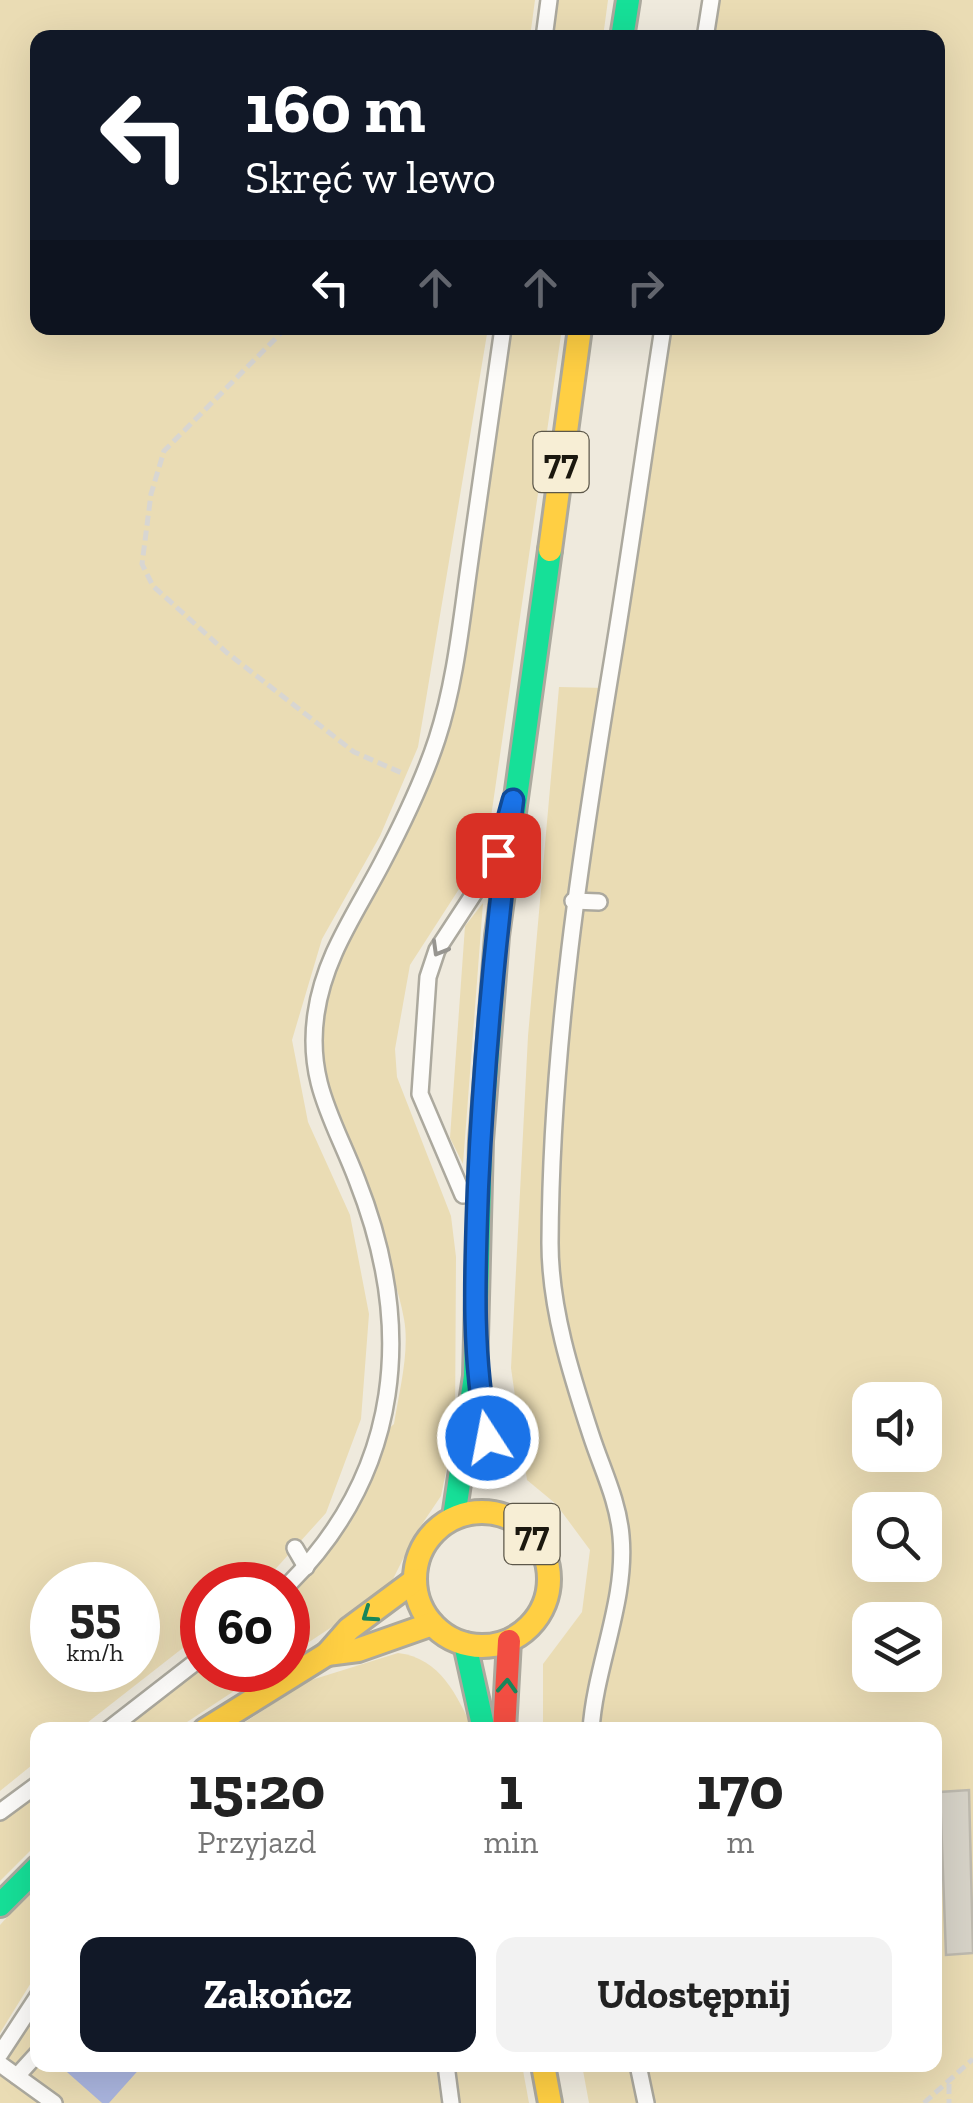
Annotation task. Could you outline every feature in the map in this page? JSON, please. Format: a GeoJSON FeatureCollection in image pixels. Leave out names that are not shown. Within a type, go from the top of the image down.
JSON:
{"type":"FeatureCollection","features":[{"type":"Feature","properties":{"kind":"main road"},"geometry":{"type":"LineString","coordinates":[[623,30],[628,0]]}},
{"type":"Feature","properties":{"kind":"main road","name":"77"},"geometry":{"type":"LineString","coordinates":[[454,1517],[476,1376],[476,1272],[486,1044],[513,800],[579,335]]}},
{"type":"Feature","properties":{"kind":"main road","name":"77"},"geometry":{"type":"LineString","coordinates":[[476,1376],[488,1438]]}},
{"type":"Feature","properties":{"kind":"main road","name":"77"},"geometry":{"type":"LineString","coordinates":[[497,1490],[503,1514]]}},
{"type":"Feature","properties":{"kind":"main road","name":"77"},"geometry":{"type":"LineString","coordinates":[[415,1580],[425,1543],[454,1517],[473,1512],[503,1514],[536,1538],[550,1576],[540,1615],[509,1641]]}},
{"type":"Feature","properties":{"kind":"main road"},"geometry":{"type":"LineString","coordinates":[[218,1722],[327,1654],[349,1630],[415,1580],[418,1599],[432,1624],[465,1644],[509,1641],[504,1722]]}},
{"type":"Feature","properties":{"kind":"main road"},"geometry":{"type":"LineString","coordinates":[[327,1654],[358,1650],[432,1624]]}},
{"type":"Feature","properties":{"kind":"main road"},"geometry":{"type":"LineString","coordinates":[[465,1644],[482,1722]]}},
{"type":"Feature","properties":{"kind":"main road"},"geometry":{"type":"LineString","coordinates":[[0,1905],[30,1875]]}},
{"type":"Feature","properties":{"kind":"main road"},"geometry":{"type":"LineString","coordinates":[[544,2072],[550,2103]]}},
{"type":"Feature","properties":{"kind":"lane"},"geometry":{"type":"LineString","coordinates":[[545,30],[549,0]]}},
{"type":"Feature","properties":{"kind":"lane"},"geometry":{"type":"LineString","coordinates":[[706,30],[711,0]]}},
{"type":"Feature","properties":{"kind":"lane"},"geometry":{"type":"LineString","coordinates":[[310,1562],[331,1538],[355,1498],[376,1446],[388,1397],[393,1330],[377,1236],[325,1113],[317,1070],[316,1018],[324,976],[340,937],[414,798],[439,734],[461,621],[502,335]]}},
{"type":"Feature","properties":{"kind":"lane"},"geometry":{"type":"LineString","coordinates":[[593,1722],[619,1585],[622,1539],[615,1497],[592,1437],[560,1330],[550,1249],[560,1008],[573,901],[662,335]]}},
{"type":"Feature","properties":{"kind":"lane"},"geometry":{"type":"LineString","coordinates":[[476,1272],[464,1199],[420,1094],[422,1048],[431,964],[498,855],[513,800]]}},
{"type":"Feature","properties":{"kind":"lane"},"geometry":{"type":"LineString","coordinates":[[573,901],[599,902]]}},
{"type":"Feature","properties":{"kind":"lane"},"geometry":{"type":"LineString","coordinates":[[294,1548],[303,1562]]}},
{"type":"Feature","properties":{"kind":"lane"},"geometry":{"type":"LineString","coordinates":[[118,1722],[180,1675]]}},
{"type":"Feature","properties":{"kind":"lane"},"geometry":{"type":"LineString","coordinates":[[0,1812],[30,1790]]}},
{"type":"Feature","properties":{"kind":"lane"},"geometry":{"type":"LineString","coordinates":[[0,2054],[30,2008]]}},
{"type":"Feature","properties":{"kind":"lane"},"geometry":{"type":"LineString","coordinates":[[18,2076],[30,2062]]}},
{"type":"Feature","properties":{"kind":"lane"},"geometry":{"type":"LineString","coordinates":[[0,2064],[54,2103]]}},
{"type":"Feature","properties":{"kind":"lane"},"geometry":{"type":"LineString","coordinates":[[447,2072],[451,2103]]}},
{"type":"Feature","properties":{"kind":"lane"},"geometry":{"type":"LineString","coordinates":[[639,2072],[646,2103]]}},
{"type":"Feature","properties":{"kind":"path"},"geometry":{"type":"LineString","coordinates":[[279,335],[164,451],[151,494],[142,564],[153,586],[226,652],[354,752],[378,762]]}},
{"type":"Feature","properties":{"kind":"path"},"geometry":{"type":"LineString","coordinates":[[924,2103],[973,2059]]}},
{"type":"Feature","properties":{"kind":"path"},"geometry":{"type":"LineString","coordinates":[[948,2084],[949,2103]]}},
{"type":"Feature","properties":{"kind":"shaded area"},"geometry":{"type":"Polygon","coordinates":[[[0,0],[535,0],[531,30],[30,30],[30,335],[487,335],[418,747],[380,836],[322,939],[292,1040],[308,1122],[350,1215],[369,1314],[361,1419],[326,1513],[282,1562],[180,1562],[180,1650],[160,1666],[160,1562],[30,1562],[30,1692],[127,1692],[88,1722],[30,1722],[30,1767],[0,1791],[0,0]]]}},
{"type":"Feature","properties":{"kind":"shaded area"},"geometry":{"type":"Polygon","coordinates":[[[557,0],[608,0],[604,30],[553,30],[557,0]]]}},
{"type":"Feature","properties":{"kind":"shaded area"},"geometry":{"type":"Polygon","coordinates":[[[713,0],[973,0],[973,2103],[589,2103],[583,2072],[942,2072],[942,1722],[543,1722],[543,1664],[582,1612],[590,1550],[556,1504],[527,1480],[511,1368],[528,1036],[559,687],[607,688],[662,335],[945,335],[945,30],[708,30],[713,0]]]}},
{"type":"Feature","properties":{"kind":"shaded area"},"geometry":{"type":"Polygon","coordinates":[[[509,335],[561,335],[491,817],[470,872],[410,965],[395,1049],[397,1077],[451,1216],[456,1257],[455,1428],[441,1496],[416,1533],[391,1583],[310,1641],[310,1570],[350,1524],[385,1432],[394,1424],[406,1344],[396,1286],[330,1098],[323,1063],[323,1030],[330,992],[358,920],[429,783],[454,695],[474,590],[509,335]]]}},
{"type":"Feature","properties":{"kind":"shaded area"},"geometry":{"type":"Polygon","coordinates":[[[483,903],[463,1164],[450,1138],[465,926],[483,903]]]}},
{"type":"Feature","properties":{"kind":"shaded area"},"geometry":{"type":"Polygon","coordinates":[[[398,1653],[413,1656],[436,1670],[469,1722],[245,1722],[291,1692],[310,1692],[310,1680],[398,1653]]]}},
{"type":"Feature","properties":{"kind":"shaded area"},"geometry":{"type":"Polygon","coordinates":[[[180,1681],[180,1692],[233,1692],[187,1722],[126,1722],[180,1681]]]}},
{"type":"Feature","properties":{"kind":"shaded area"},"geometry":{"type":"Polygon","coordinates":[[[30,1796],[30,1851],[0,1881],[0,1820],[30,1796]]]}},
{"type":"Feature","properties":{"kind":"shaded area"},"geometry":{"type":"Polygon","coordinates":[[[30,1892],[30,1984],[0,2033],[0,1925],[30,1892]]]}},
{"type":"Feature","properties":{"kind":"shaded area"},"geometry":{"type":"Polygon","coordinates":[[[30,2022],[30,2072],[437,2072],[441,2103],[0,2103],[0,2071],[30,2022]]]}},
{"type":"Feature","properties":{"kind":"shaded area"},"geometry":{"type":"Polygon","coordinates":[[[454,2072],[523,2072],[529,2103],[458,2103],[454,2072]]]}},
{"type":"Feature","properties":{"kind":"water"},"geometry":{"type":"Polygon","coordinates":[[[67,2072],[137,2072],[109,2103],[102,2103],[67,2072]]]}},
{"type":"Feature","properties":{"kind":"building"},"geometry":{"type":"Polygon","coordinates":[[[969,1790],[973,1953],[946,1955],[942,1792],[969,1790]]]}},
{"type":"Feature","properties":{"kind":"traffic: fast"},"geometry":{"type":"LineString","coordinates":[[623,30],[628,0]]}},
{"type":"Feature","properties":{"kind":"traffic: fast"},"geometry":{"type":"LineString","coordinates":[[454,1517],[475,1376],[481,1141],[497,936],[550,550]]}},
{"type":"Feature","properties":{"kind":"traffic: fast"},"geometry":{"type":"LineString","coordinates":[[465,1644],[482,1722]]}},
{"type":"Feature","properties":{"kind":"traffic: fast"},"geometry":{"type":"LineString","coordinates":[[0,1905],[30,1875]]}},
{"type":"Feature","properties":{"kind":"traffic: slow"},"geometry":{"type":"LineString","coordinates":[[550,550],[579,335]]}},
{"type":"Feature","properties":{"kind":"traffic: slow"},"geometry":{"type":"LineString","coordinates":[[482,1512],[508,1517],[530,1531],[544,1553],[549,1579],[544,1605],[530,1627],[508,1641],[482,1646],[456,1641],[434,1627],[420,1605],[415,1579],[420,1553],[434,1531],[456,1517],[482,1512]]}},
{"type":"Feature","properties":{"kind":"traffic: slow"},"geometry":{"type":"LineString","coordinates":[[218,1722],[327,1654],[349,1629],[415,1580]]}},
{"type":"Feature","properties":{"kind":"traffic: slow"},"geometry":{"type":"LineString","coordinates":[[327,1654],[358,1650],[432,1624]]}},
{"type":"Feature","properties":{"kind":"traffic: slow"},"geometry":{"type":"LineString","coordinates":[[544,2072],[550,2103]]}},
{"type":"Feature","properties":{"kind":"traffic: jam"},"geometry":{"type":"LineString","coordinates":[[504,1722],[509,1641]]}},
{"type":"Feature","properties":{"kind":"route"},"geometry":{"type":"LineString","coordinates":[[488,1438],[476,1376],[478,1204],[486,1044],[513,800],[498,855]]}}]}
